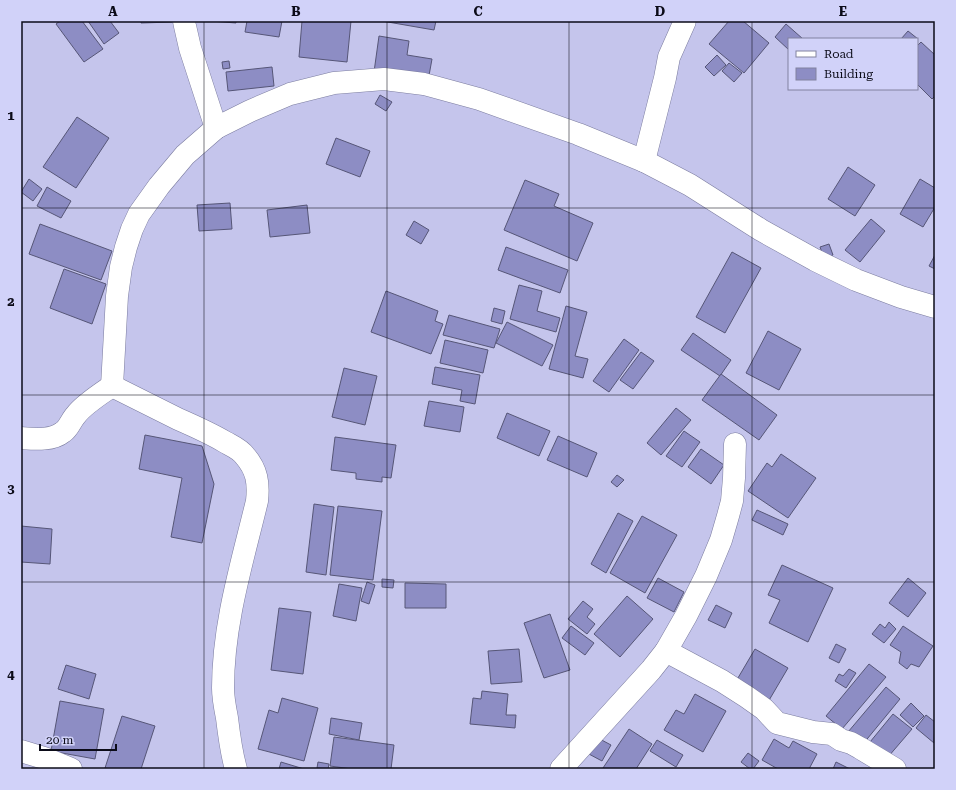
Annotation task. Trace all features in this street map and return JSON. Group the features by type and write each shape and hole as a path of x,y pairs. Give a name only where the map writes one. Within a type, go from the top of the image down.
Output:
{"street":[{"path":"184,21 190,48 216,128"},
{"path":"644,161 669,57 685,21"},
{"path":"21,438 43,439 63,432 70,426 76,414 112,386 117,296 121,267 126,247 139,214 159,186 185,155 216,128 250,111 290,94 334,83 384,79 424,84 480,99 578,134 644,161 690,186 761,230 849,277 901,297 935,307"},
{"path":"112,386 210,433 239,450 250,463 257,480 257,501 232,605 226,638 223,689 232,754 236,769"},
{"path":"561,769 651,670 666,651 686,616 706,576 721,540 728,516 732,501 735,444"},
{"path":"666,651 722,681 747,697 764,709 777,723 813,732 832,734 841,740 851,743 895,769"},
{"path":"21,751 44,758 71,769"}],"building":[{"path":"60,21 82,21 103,49 84,62 56,24"},
{"path":"88,21 110,21 119,33 104,44"},
{"path":"141,21 172,21 172,22 141,23"},
{"path":"211,21 236,21 236,23"},
{"path":"247,21 282,21 279,37 245,32"},
{"path":"302,21 351,21 347,62 299,57"},
{"path":"382,21 436,21 434,30"},
{"path":"729,21 743,21 769,43 744,73 709,44"},
{"path":"786,24 802,38 788,38 788,49 775,37"},
{"path":"908,31 917,38 902,38"},
{"path":"379,36 409,41 407,55 432,59 428,81 374,72"},
{"path":"921,42 935,55 935,96 932,99 918,85 918,45"},
{"path":"717,55 726,65 714,76 705,67"},
{"path":"229,61 230,68 223,69 222,62"},
{"path":"729,63 742,73 734,82 722,71"},
{"path":"272,67 274,86 228,91 226,72"},
{"path":"380,95 392,102 386,111 375,104"},
{"path":"77,117 109,138 76,188 43,167"},
{"path":"336,138 370,151 360,177 326,164"},
{"path":"848,167 875,185 855,216 828,199"},
{"path":"29,179 42,189 33,201 21,192"},
{"path":"920,179 935,188 935,207 923,227 900,214"},
{"path":"525,180 559,194 554,206 593,223 577,261 504,230"},
{"path":"47,187 71,201 61,218 37,206"},
{"path":"230,203 232,229 199,231 197,205"},
{"path":"307,205 310,233 270,237 267,210"},
{"path":"871,219 885,231 860,262 845,250"},
{"path":"414,221 429,230 421,244 406,235"},
{"path":"40,224 112,251 101,280 29,254"},
{"path":"829,244 833,255 824,258 820,247"},
{"path":"506,247 568,270 560,293 498,270"},
{"path":"732,252 761,268 725,333 696,317"},
{"path":"935,255 935,269 929,266"},
{"path":"64,269 106,284 92,324 50,308"},
{"path":"519,285 542,291 537,311 560,318 556,332 510,319"},
{"path":"386,291 438,311 435,321 443,324 431,354 371,332"},
{"path":"566,306 587,312 575,356 588,359 583,378 549,369"},
{"path":"494,308 505,311 502,324 491,321"},
{"path":"449,315 500,329 494,348 443,335"},
{"path":"507,322 553,345 542,366 496,343"},
{"path":"768,331 801,349 779,390 746,373"},
{"path":"693,333 731,360 720,376 681,350"},
{"path":"624,339 639,350 609,392 593,381"},
{"path":"445,340 488,350 483,373 440,363"},
{"path":"641,352 654,361 633,389 620,380"},
{"path":"435,367 480,375 475,404 460,401 462,390 432,384"},
{"path":"344,368 377,376 365,425 332,417"},
{"path":"721,374 777,415 759,440 702,400"},
{"path":"429,401 464,407 460,432 424,426"},
{"path":"676,408 691,420 661,455 647,443"},
{"path":"507,413 550,431 539,456 497,438"},
{"path":"684,431 700,442 682,467 666,456"},
{"path":"145,435 202,446 214,484 202,543 171,537 182,478 139,469"},
{"path":"558,436 597,453 587,477 547,460"},
{"path":"335,437 396,445 391,478 382,477 382,482 356,479 356,473 331,470"},
{"path":"701,449 724,465 711,484 688,467"},
{"path":"781,454 816,478 788,518 748,491 767,463 772,467"},
{"path":"617,475 624,480 617,487 611,482"},
{"path":"314,504 334,507 326,575 306,572"},
{"path":"338,506 382,511 373,580 330,575"},
{"path":"757,510 788,524 783,535 752,520"},
{"path":"618,513 633,521 606,573 591,564"},
{"path":"642,516 677,535 645,593 610,573"},
{"path":"21,526 52,529 50,564 21,562"},
{"path":"782,565 833,588 808,642 769,623 780,600 768,595"},
{"path":"658,578 684,592 674,612 647,598"},
{"path":"908,578 926,593 908,617 889,603"},
{"path":"382,579 394,580 393,588 382,587"},
{"path":"367,582 375,585 369,604 361,601"},
{"path":"405,583 446,584 446,608 405,608"},
{"path":"339,584 362,588 356,621 333,616"},
{"path":"627,596 653,619 620,657 594,634"},
{"path":"583,601 593,609 587,617 595,624 587,634 568,619"},
{"path":"716,605 732,613 725,628 708,620"},
{"path":"279,608 311,612 303,674 271,670"},
{"path":"550,614 570,670 544,678 524,623"},
{"path":"889,622 896,629 884,643 872,634 880,624 885,628"},
{"path":"571,626 594,643 585,655 562,638"},
{"path":"903,626 933,646 919,667 911,664 907,669 899,663 901,652 890,645"},
{"path":"836,644 846,649 839,663 829,658"},
{"path":"519,649 522,682 491,684 488,651"},
{"path":"755,649 788,668 768,702 735,683"},
{"path":"869,664 886,677 842,729 826,716"},
{"path":"66,665 96,674 89,699 58,689"},
{"path":"849,669 856,673 846,688 835,681 839,674 843,676"},
{"path":"886,687 900,699 863,744 848,732"},
{"path":"482,691 508,694 506,715 516,715 515,728 470,724 473,698 481,699"},
{"path":"695,694 726,711 703,752 664,730 676,710 684,714"},
{"path":"282,698 318,708 304,761 258,749 269,710 278,713"},
{"path":"60,701 104,709 95,759 51,751"},
{"path":"911,703 924,716 913,727 900,715"},
{"path":"893,714 912,729 888,757 870,742"},
{"path":"926,715 935,722 934,743 916,728"},
{"path":"122,716 155,726 141,769 105,768"},
{"path":"331,718 362,723 359,740 329,734"},
{"path":"629,729 652,744 636,769 603,768"},
{"path":"334,737 394,745 391,769 352,769 330,766"},
{"path":"596,737 611,745 602,761 587,753"},
{"path":"774,739 789,748 793,741 817,754 809,769 778,769 762,760"},
{"path":"657,740 683,755 676,767 650,751"},
{"path":"748,753 759,761 753,769 750,769 741,762"},
{"path":"281,762 304,769 279,769"},
{"path":"318,762 329,764 328,769 317,768"},
{"path":"836,762 850,769 833,769"}]}
